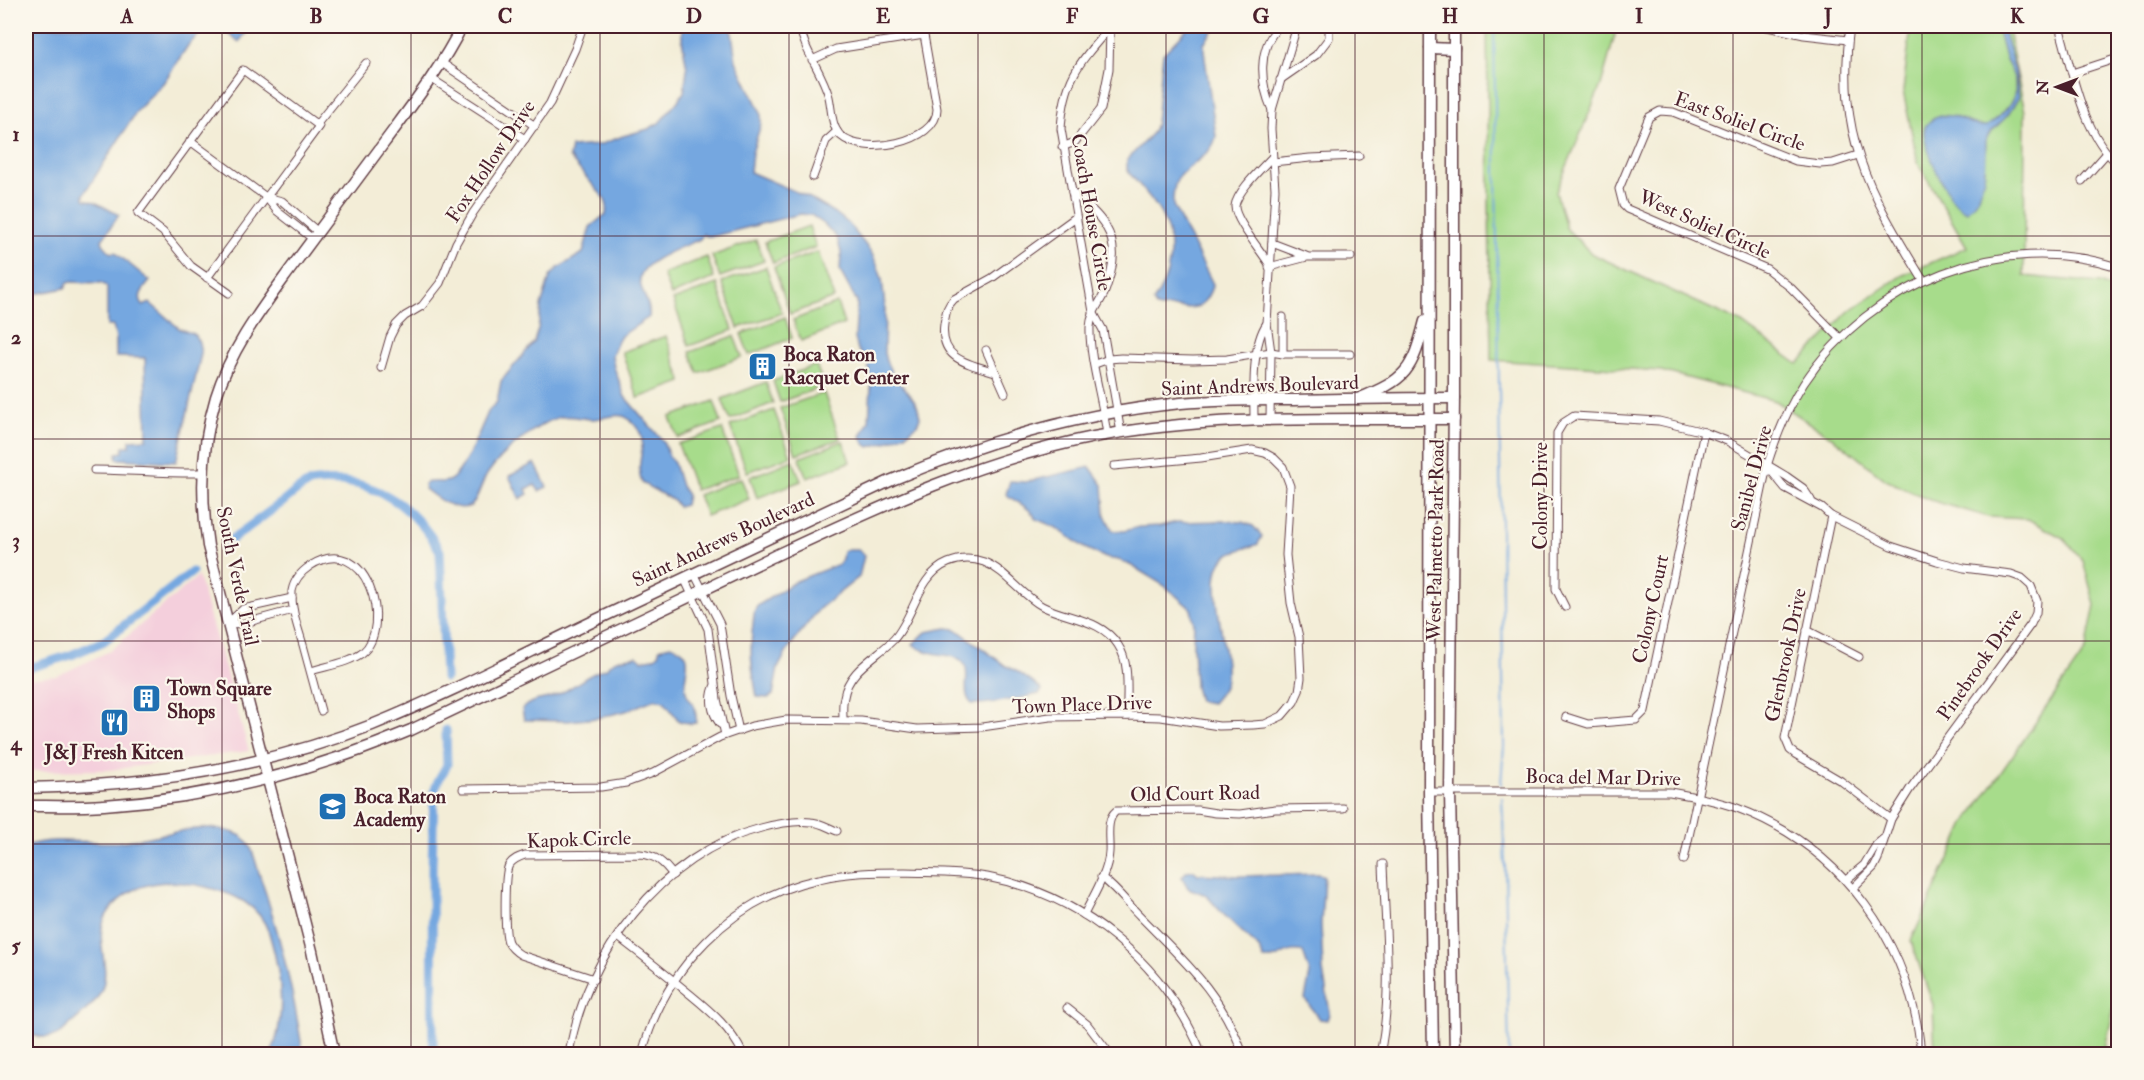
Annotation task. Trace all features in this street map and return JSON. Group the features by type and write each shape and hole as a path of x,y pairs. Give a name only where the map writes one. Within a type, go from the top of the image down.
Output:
{"street":[{"name":"South Verde Trail","path":"334,1054 316,969 208,546 204,521 205,446 222,381 232,358 254,320 432,79 462,26"},
{"name":"Fox Hollow Drive","path":"381,368 396,325 410,312 422,306 440,283 462,230 550,103 584,26"},
{"path":"800,26 802,37 812,60 828,93 837,131 851,142 881,145 908,140 931,127 937,116 924,35 836,49 812,60"},
{"path":"1062,147 1075,142 1101,109 1109,69 1111,26"},
{"name":"Coach House Circle","path":"1107,435 1090,340 1093,312 1062,147 1061,129 1062,110 1073,74 1111,26"},
{"path":"1272,111 1264,90 1263,61 1268,39 1279,26"},
{"path":"1270,419 1271,352 1267,323 1269,265 1275,211 1272,111 1297,26"},
{"path":"1280,80 1316,55 1329,38 1329,26"},
{"name":"West Palmetto Park Road","path":"1430,26 1429,792 1433,1054"},
{"name":"West Palmetto Park Road","path":"1454,26 1454,419 1450,792 1455,1054"},
{"path":"1763,26 1804,35 1848,40"},
{"path":"1850,26 1846,92 1852,135 1866,179 1887,221 1923,280"},
{"path":"2058,26 2094,134 2106,154 2118,164"},
{"path":"1430,48 1454,49"},
{"path":"2072,73 2118,58"},
{"path":"207,278 319,126 317,124 366,63"},
{"path":"442,63 535,126"},
{"path":"229,293 207,278 183,256 163,232 138,213 243,70 317,124"},
{"path":"432,79 525,139"},
{"name":"East Soliel Circle","path":"1634,152 1649,117 1665,110 1805,163 1833,163 1858,155"},
{"path":"813,177 826,141 837,131"},
{"path":"190,141 266,197 277,211 315,236"},
{"name":"West Soliel Circle","path":"1634,152 1619,189 1623,205 1627,209 1767,269 1791,288 1840,338"},
{"path":"2082,181 2106,154"},
{"path":"1269,265 1238,218 1235,206 1242,191 1273,159 1359,156"},
{"path":"1072,192 1103,222 1111,234 1114,250 1113,266 1105,293 1093,312"},
{"path":"996,372 959,360 946,347 943,329 946,306 1009,266 1076,217"},
{"path":"1272,243 1307,257"},
{"name":"Sanibel Drive","path":"1684,860 1767,466 1790,407 1816,365 1840,338 1881,304 1923,280 1972,263 2023,255 2070,257 2118,267"},
{"path":"1269,265 1307,257 1351,257"},
{"path":"1358,399 1390,384 1407,370 1416,355 1429,303"},
{"name":"Coach House Circle","path":"1093,312 1103,330 1122,433"},
{"path":"1283,317 1283,354"},
{"path":"1254,420 1257,354 1260,333 1267,323"},
{"path":"986,350 1005,393"},
{"path":"1095,364 1109,359 1227,359 1271,352 1350,354"},
{"name":"Saint Andrews Boulevard","path":"26,788 74,787 155,780 264,760 321,743 410,708 689,575 931,464 1012,436 1104,414 1181,403 1454,398"},
{"name":"Colony Drive","path":"1565,607 1557,589 1557,433 1563,423 1574,416 1581,415 1659,421 1704,432 1727,441 1767,466"},
{"name":"Saint Andrews Boulevard","path":"26,806 103,805 180,796 268,778 371,746 411,730 692,594 932,485 1013,457 1107,435 1181,424 1270,419 1454,419"},
{"name":"Colony Court","path":"1566,717 1588,724 1636,720 1645,711 1704,432"},
{"name":"Town Place Drive","path":"463,789 601,787 627,783 653,773 724,731 739,731 767,722 843,719 917,729 982,727 1050,717 1127,716 1161,717 1220,726 1265,724 1282,716 1294,702 1301,684 1301,656 1287,571 1290,486 1279,462 1265,453 1252,450 1201,458 1114,466"},
{"name":"Pinebrook Drive","path":"1767,466 1803,488 1812,503 1831,516 1883,542 1917,555 1964,568 2016,576 2031,586 2037,602 2037,613 2031,624 1910,789 1891,819 1874,867 1853,888"},
{"path":"94,470 124,470 155,474 203,473"},
{"name":"Glenbrook Drive","path":"1831,516 1786,731 1787,744 1795,754 1841,781 1891,819"},
{"path":"311,671 355,658 365,651 375,632 374,600 356,565 338,557 319,561 302,573 295,583 292,598 293,610 321,711"},
{"path":"843,719 844,696 852,678 898,634 907,622 925,583 933,573 948,563 964,559 991,565 1041,606 1109,633 1117,642 1125,659 1127,716"},
{"path":"689,575 703,589 720,624 739,731"},
{"path":"689,575 692,594 708,629 724,731"},
{"path":"228,623 243,609 292,598"},
{"path":"228,623 241,624 293,610"},
{"path":"1807,630 1859,657"},
{"path":"74,787 75,806"},
{"name":"Boca del Mar Drive","path":"1429,792 1645,791 1698,797 1736,808 1779,828 1819,854 1846,880 1876,918 1901,966 1915,1011 1921,1054"},
{"name":"Old Court Road","path":"1084,915 1109,854 1110,821 1111,815 1116,811 1197,810 1240,813 1275,809 1343,808"},
{"path":"570,1054 576,1026 594,979 618,936 651,896 674,875 710,849 753,830 776,824 812,822 837,831"},
{"name":"Pinebrook Drive","path":"1846,880 1864,865 1876,845 1885,838"},
{"name":"Kapok Circle","path":"594,979 521,955 512,948 507,936 506,877 509,865 525,855 640,854 653,856 674,875"},
{"path":"1380,1054 1384,1035 1386,993 1383,864"},
{"path":"642,1054 656,1013 674,979 692,956 727,922 747,908 782,891 813,880 844,874 919,872 964,874 1011,883 1056,900 1084,915 1110,933 1150,970 1179,1009 1202,1054"},
{"path":"1101,877 1111,884 1127,904 1202,980 1229,1021 1243,1054"},
{"path":"618,936 717,1016 729,1030 743,1054"},
{"path":"1067,1008 1087,1024 1110,1054"},
{"path":"1272,1054 1301,1054"}],"shaded area":[{"path":"198,576 249,751 109,770 26,771 26,679 57,676 110,651"}],"green space":[{"path":"1487,26 1614,26 1615,35 1601,85 1556,192 1566,228 1592,254 1742,323 1798,364 1848,312 1901,276 1967,247 1918,163 1903,91 1911,26 2007,26 2025,112 2024,276 2100,283 2118,291 2118,988 2104,1054 1935,1054 1933,1005 1911,941 1965,824 2086,650 2095,605 2083,561 2065,539 2028,519 1988,517 1930,500 1886,480 1836,440 1776,401 1661,371 1491,360"},
{"path":"809,226 816,247 773,263 765,242"},
{"path":"756,240 764,261 720,277 712,256"},
{"path":"818,252 834,298 790,314 774,267"},
{"path":"707,257 714,278 671,295 663,274"},
{"path":"766,267 782,313 738,328 722,282"},
{"path":"717,284 733,330 689,346 673,300"},
{"path":"837,303 844,324 801,341 793,320"},
{"path":"785,317 792,338 749,355 741,334"},
{"path":"666,336 682,382 638,398 622,352"},
{"path":"734,336 742,357 698,373 690,352"},
{"path":"816,365 824,386 780,402 773,381"},
{"path":"766,382 773,403 730,420 722,399"},
{"path":"824,393 840,439 796,454 780,408"},
{"path":"714,401 721,422 678,438 670,417"},
{"path":"774,410 791,456 747,472 730,426"},
{"path":"722,429 739,475 695,490 678,444"},
{"path":"843,441 850,462 807,478 799,458"},
{"path":"793,460 801,481 757,498 750,477"},
{"path":"741,478 749,499 706,516 698,495"}],"water":[{"path":"26,26 251,26 239,42 228,33 205,29 189,44 164,82 137,111 84,194 84,199 95,202 119,215 102,240 103,244 111,253 115,252 150,281 141,295 143,306 150,303 180,329 194,334 199,342 201,354 176,462 117,459 117,453 123,452 123,446 130,446 130,440 147,439 145,358 116,357 116,338 113,326 107,326 107,287 102,283 68,282 65,288 26,293"},
{"path":"682,26 731,26 736,61 761,113 761,124 752,153 750,172 808,197 838,215 848,223 871,252 882,279 886,361 896,381 905,388 917,405 920,417 917,425 906,434 884,443 869,447 864,443 861,436 869,421 871,386 868,362 858,350 855,338 857,302 840,271 841,252 837,238 824,224 811,215 800,214 714,236 703,234 700,239 654,261 641,274 640,281 649,307 649,317 621,336 612,355 614,367 625,397 663,441 674,463 681,486 687,495 685,505 678,507 674,501 642,483 640,476 641,435 632,422 618,415 593,419 561,417 542,425 511,448 494,465 471,506 459,508 446,503 425,489 424,484 448,481 460,470 489,410 497,402 501,381 534,342 541,306 550,277 558,268 583,253 590,227 606,214 605,199 569,157 571,147 599,145 648,129 659,123 684,92 687,69"},
{"path":"1190,26 1216,26 1204,43 1204,51 1216,136 1210,149 1177,180 1173,205 1213,284 1204,302 1198,306 1161,308 1156,307 1153,302 1164,282 1170,260 1169,237 1159,210 1127,169 1127,160 1153,132 1156,123 1163,54"},
{"path":"1997,26 2002,26 2015,70 2019,97 2008,115 1986,140 1982,187 1974,204 1967,211 1953,200 1939,177 1925,140 1924,130 1931,121 1942,116 1955,117 1980,126 1987,126 2010,104 2015,91 2015,83 2005,58"},
{"path":"535,463 547,487 539,491 535,485 526,489 528,494 520,499 509,476"},
{"path":"1090,467 1103,485 1105,515 1113,531 1177,522 1224,521 1242,522 1253,526 1262,536 1258,544 1231,553 1220,564 1216,578 1216,595 1226,670 1224,687 1212,703 1199,701 1195,687 1194,624 1191,609 1165,586 1132,566 1119,560 1106,558 1085,548 1055,527 1036,519 1027,508 1006,494 1010,481 1025,482"},
{"path":"859,550 864,556 859,577 819,609 790,646 778,668 773,695 768,698 757,697 751,652 754,615 757,606 796,581 839,564 843,551"},
{"path":"947,628 956,629 1042,690 1039,694 1014,699 972,704 967,694 967,672 963,662 954,657 926,651 913,644 926,632"},
{"path":"670,645 679,648 687,658 685,684 687,696 695,708 696,722 692,724 679,721 664,701 655,699 626,711 597,718 568,721 524,720 522,709 529,703 560,694 599,670 607,668 616,660 637,656 642,660 653,658 659,654 659,649"},
{"path":"209,828 227,831 244,838 252,851 286,964 303,1054 271,1054 281,1009 279,978 269,933 259,915 244,902 226,893 193,884 167,882 142,887 131,892 120,899 110,910 102,929 105,969 102,989 84,1012 58,1035 44,1037 26,1033 26,846 48,841 118,842"},
{"path":"1193,870 1198,874 1240,876 1319,874 1324,876 1321,924 1323,970 1330,1014 1328,1020 1319,1019 1305,999 1310,973 1303,952 1292,951 1275,958 1264,959 1259,948 1206,895 1188,888 1182,877 1187,871"}],"waterway":[{"path":"1494,26 1504,745 1501,784"},
{"path":"228,542 310,483 326,481 359,485 373,489 400,504 422,525 440,551 445,678"},
{"path":"26,669 71,655 104,641 192,572"},
{"path":"433,1054 434,792 447,765 446,730"},
{"path":"1502,798 1509,1054"}],"place":[{"name":"Boca Raton Racquet Center","path":"762,366"},
{"name":"Town Square Shops","path":"146,699"},
{"name":"J&J Fresh Kitcen","path":"114,722"},
{"name":"Boca Raton Academy","path":"333,807"}]}
